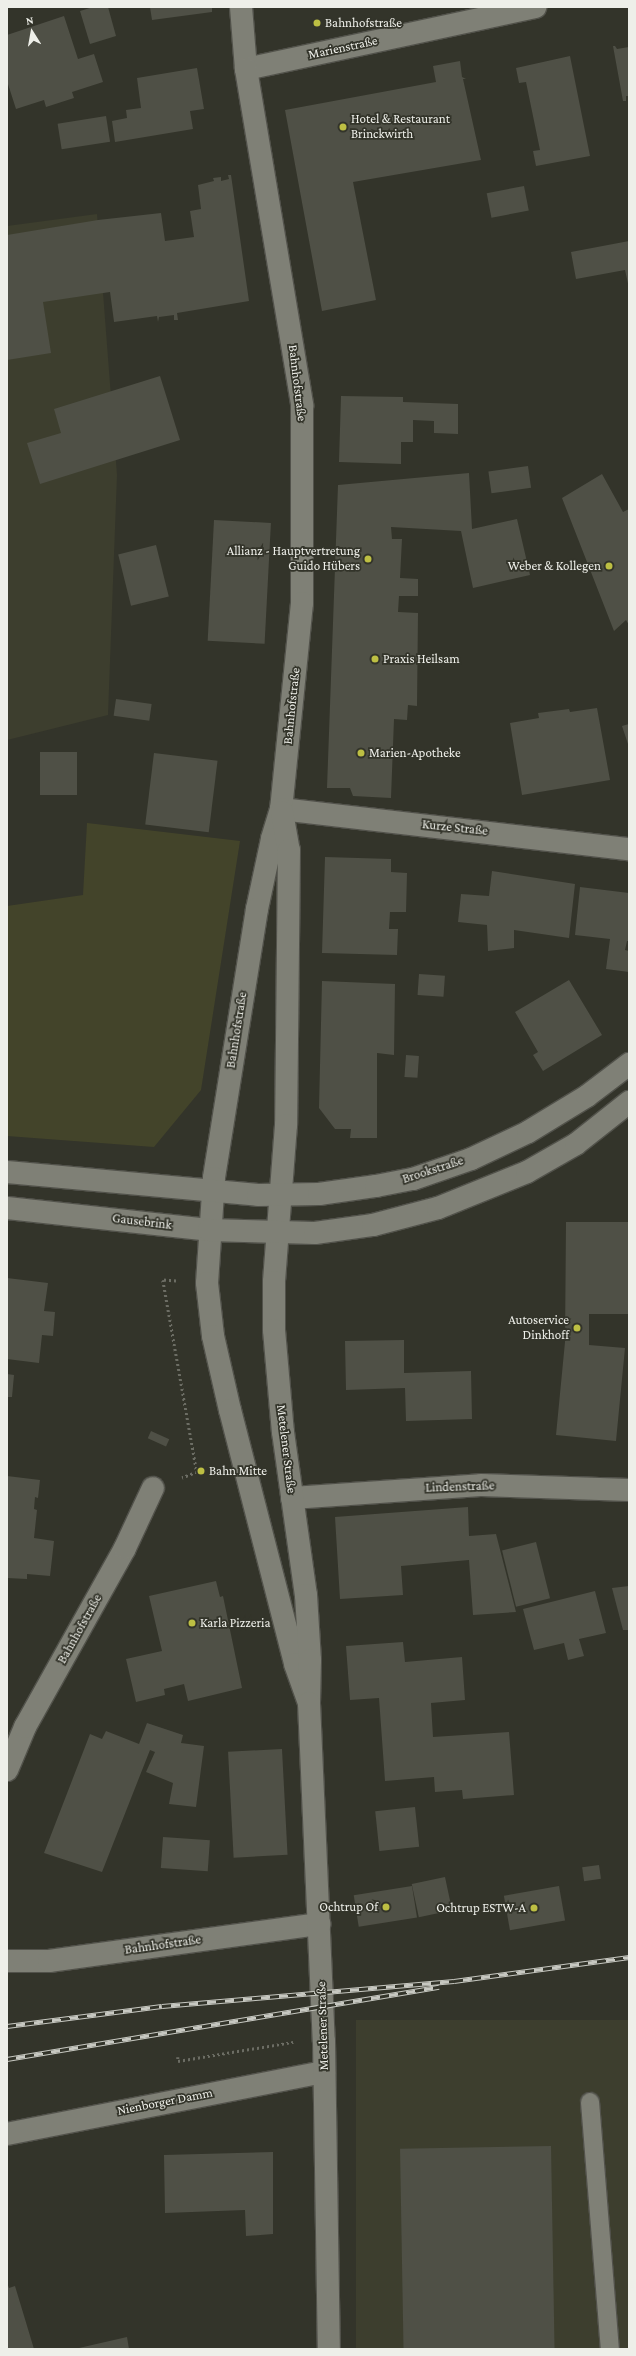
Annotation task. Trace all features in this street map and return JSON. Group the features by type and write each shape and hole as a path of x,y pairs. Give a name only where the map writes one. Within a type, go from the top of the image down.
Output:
{"street":[{"name":"Bahnhofstraße","path":"210,1230 212,1192 257,909 272,839 281,810 302,603 302,405 246,69 242,7"},
{"name":"Marienstraße","path":"246,69 535,7"},
{"name":"Bahnhofstraße","path":"281,810 289,850 286,1125 281,1194"},
{"name":"Kurze Straße","path":"281,810 629,849"},
{"name":"Brookstraße","path":"212,1192 319,1194 413,1179 470,1158 528,1132 587,1096 629,1064"},
{"path":"278,1233 315,1233 373,1225 438,1208 484,1192 527,1172 576,1144 629,1102"},
{"path":"7,1172 212,1192"},
{"name":"Metelener Straße","path":"281,1194 274,1330 292,1498 306,1594 310,1660 309,1703 324,2041 329,2349"},
{"name":"Gausebrink","path":"7,1208 210,1230 278,1233"},
{"name":"Metelener Straße","path":"210,1230 207,1283 213,1336 230,1410 295,1664 309,1703"},
{"name":"Lindenstraße","path":"292,1498 481,1485 629,1490"},
{"name":"Bahnhofstraße","path":"7,1770 25,1726 125,1548 153,1488"},
{"name":"Bahnhofstraße","path":"7,1961 49,1961 319,1924"},
{"name":"Nienborger Damm","path":"7,2134 324,2072"}],"lane":[{"path":"590,2102 610,2349"}],"path":[{"path":"153,1488 197,1472 163,1280 207,1283"},
{"path":"178,2057 178,2061 295,2042 324,2041"}],"shaded area":[{"path":"97,214 117,475 108,715 7,740 7,226"},
{"path":"87,823 240,841 201,1090 154,1147 7,1136 7,906 83,895"},
{"path":"356,2020 629,2020 629,2349 356,2349"}],"building":[{"path":"93,7 108,7 116,36 90,44 80,11"},
{"path":"150,7 212,7 212,12 152,20"},
{"path":"64,16 78,59 94,54 103,82 72,92 74,98 46,107 44,100 16,109 7,81 7,35"},
{"path":"613,46 617,49 629,47 629,96 626,96 626,101 623,101"},
{"path":"570,56 590,156 536,166 533,151 540,150 526,82 519,83 516,68"},
{"path":"460,61 462,77 466,79 463,79 481,160 353,182 376,300 322,311 285,110 436,82 433,66"},
{"path":"197,68 204,109 190,111 193,129 115,142 112,121 127,118 126,110 141,108 137,78"},
{"path":"106,116 110,142 62,149 58,124"},
{"path":"228,175 231,175 249,301 177,313 178,320 174,320 174,315 159,317 158,322 157,316 114,322 110,292 43,302 51,353 7,360 7,235 98,220 161,213 165,241 194,237 190,211 201,209 198,185 214,181 213,178 221,177 221,181 229,179"},
{"path":"524,186 529,211 491,218 487,193"},
{"path":"629,241 629,288 625,270 576,279 571,252"},
{"path":"160,376 180,440 40,484 27,443 61,433 54,409"},
{"path":"341,396 403,397 403,402 458,404 458,434 434,433 434,421 413,420 413,442 401,442 401,464 339,462"},
{"path":"528,466 531,488 491,493 488,472"},
{"path":"469,473 472,529 517,519 530,575 473,588 461,531 391,527 392,539 402,539 400,578 418,579 418,596 399,596 398,612 418,613 417,706 408,705 407,720 394,719 391,798 353,796 350,788 327,788 338,485"},
{"name":"Weber & Kollegen","path":"602,474 623,512 629,509 629,625 626,620 614,631 562,498"},
{"path":"214,520 271,523 265,644 208,641"},
{"path":"156,545 169,596 131,606 118,554"},
{"path":"116,699 152,704 149,721 114,716"},
{"path":"597,708 610,780 522,795 510,723 539,718 538,713 569,709 570,712"},
{"path":"629,724 629,747 622,726"},
{"path":"40,752 77,752 77,795 40,795"},
{"path":"154,753 218,761 209,832 145,824"},
{"path":"325,857 391,859 391,872 407,873 406,912 390,912 389,929 398,929 397,955 322,953"},
{"path":"492,871 575,884 569,938 514,930 514,948 488,951 487,925 458,922 461,894 489,896"},
{"path":"580,887 629,893 629,941 627,941 625,950 629,951 629,972 606,969 610,939 575,935"},
{"path":"419,974 445,976 443,997 418,995"},
{"path":"569,980 602,1035 543,1071 533,1055 538,1052 515,1012"},
{"path":"322,981 395,984 394,1055 377,1053 377,1138 350,1138 351,1129 335,1129 319,1108"},
{"path":"406,1055 419,1056 417,1078 404,1077"},
{"name":"Autoservice Dinkhoff","path":"566,1222 629,1222 629,1314 589,1314 589,1345 625,1348 616,1441 556,1435 565,1342"},
{"path":"7,1278 48,1283 44,1311 55,1312 53,1336 42,1335 39,1363 7,1359"},
{"path":"404,1340 404,1373 471,1371 472,1419 406,1421 405,1388 346,1390 345,1341"},
{"path":"7,1374 14,1375 12,1397 7,1397"},
{"path":"151,1431 169,1439 166,1446 148,1438"},
{"path":"7,1476 40,1480 38,1498 35,1497 34,1509 37,1510 34,1538 54,1541 50,1576 27,1574 27,1579 7,1578"},
{"path":"468,1507 469,1536 496,1534 516,1612 473,1615 469,1560 401,1566 403,1595 340,1599 335,1517"},
{"path":"536,1542 550,1598 516,1607 502,1550"},
{"path":"216,1581 220,1597 223,1596 242,1688 188,1701 184,1684 164,1689 165,1695 136,1702 126,1659 162,1651 149,1596"},
{"path":"629,1586 629,1630 623,1630 612,1588"},
{"path":"595,1591 606,1633 579,1639 584,1656 568,1660 564,1643 534,1650 523,1609"},
{"path":"403,1642 405,1662 462,1657 465,1700 431,1703 433,1737 509,1732 514,1795 463,1799 462,1790 435,1792 434,1777 385,1781 379,1698 350,1700 346,1646"},
{"path":"147,1723 183,1735 181,1743 204,1746 196,1807 169,1804 173,1783 146,1772 155,1752 150,1750 102,1872 44,1853 90,1734 102,1739 106,1731 139,1744"},
{"path":"282,1749 288,1855 234,1858 228,1752"},
{"path":"415,1807 419,1847 379,1851 375,1811"},
{"path":"163,1837 210,1840 208,1871 161,1868"},
{"path":"599,1865 601,1879 584,1881 582,1867"},
{"path":"445,1877 452,1910 419,1917 412,1884"},
{"name":"Ochtrup Of","path":"412,1886 417,1918 359,1927 354,1895"},
{"name":"Ochtrup ESTW-A","path":"559,1886 565,1920 510,1930 504,1896"},
{"path":"551,2146 555,2349 404,2349 400,2149"},
{"path":"273,2152 273,2234 246,2236 245,2210 165,2213 164,2155"},
{"path":"7,2283 9,2288 15,2286 34,2349 7,2349"},
{"path":"127,2337 129,2349 79,2349 79,2348"}],"railway":[{"path":"7,2026 162,2006 454,1981 629,1957"},
{"path":"7,2059 439,1987"}],"place":[{"name":"Bahnhofstraße","path":"317,23"},
{"name":"Hotel & Restaurant Brinckwirth","path":"343,127"},
{"name":"Allianz - Hauptvertretung Guido Hübers","path":"368,559"},
{"name":"Weber & Kollegen","path":"609,566"},
{"name":"Praxis Heilsam","path":"375,659"},
{"name":"Marien-Apotheke","path":"361,753"},
{"name":"Autoservice Dinkhoff","path":"577,1328"},
{"name":"Bahn Mitte","path":"201,1471"},
{"name":"Karla Pizzeria","path":"192,1623"},
{"name":"Ochtrup Of","path":"386,1907"},
{"name":"Ochtrup ESTW-A","path":"534,1908"}]}
